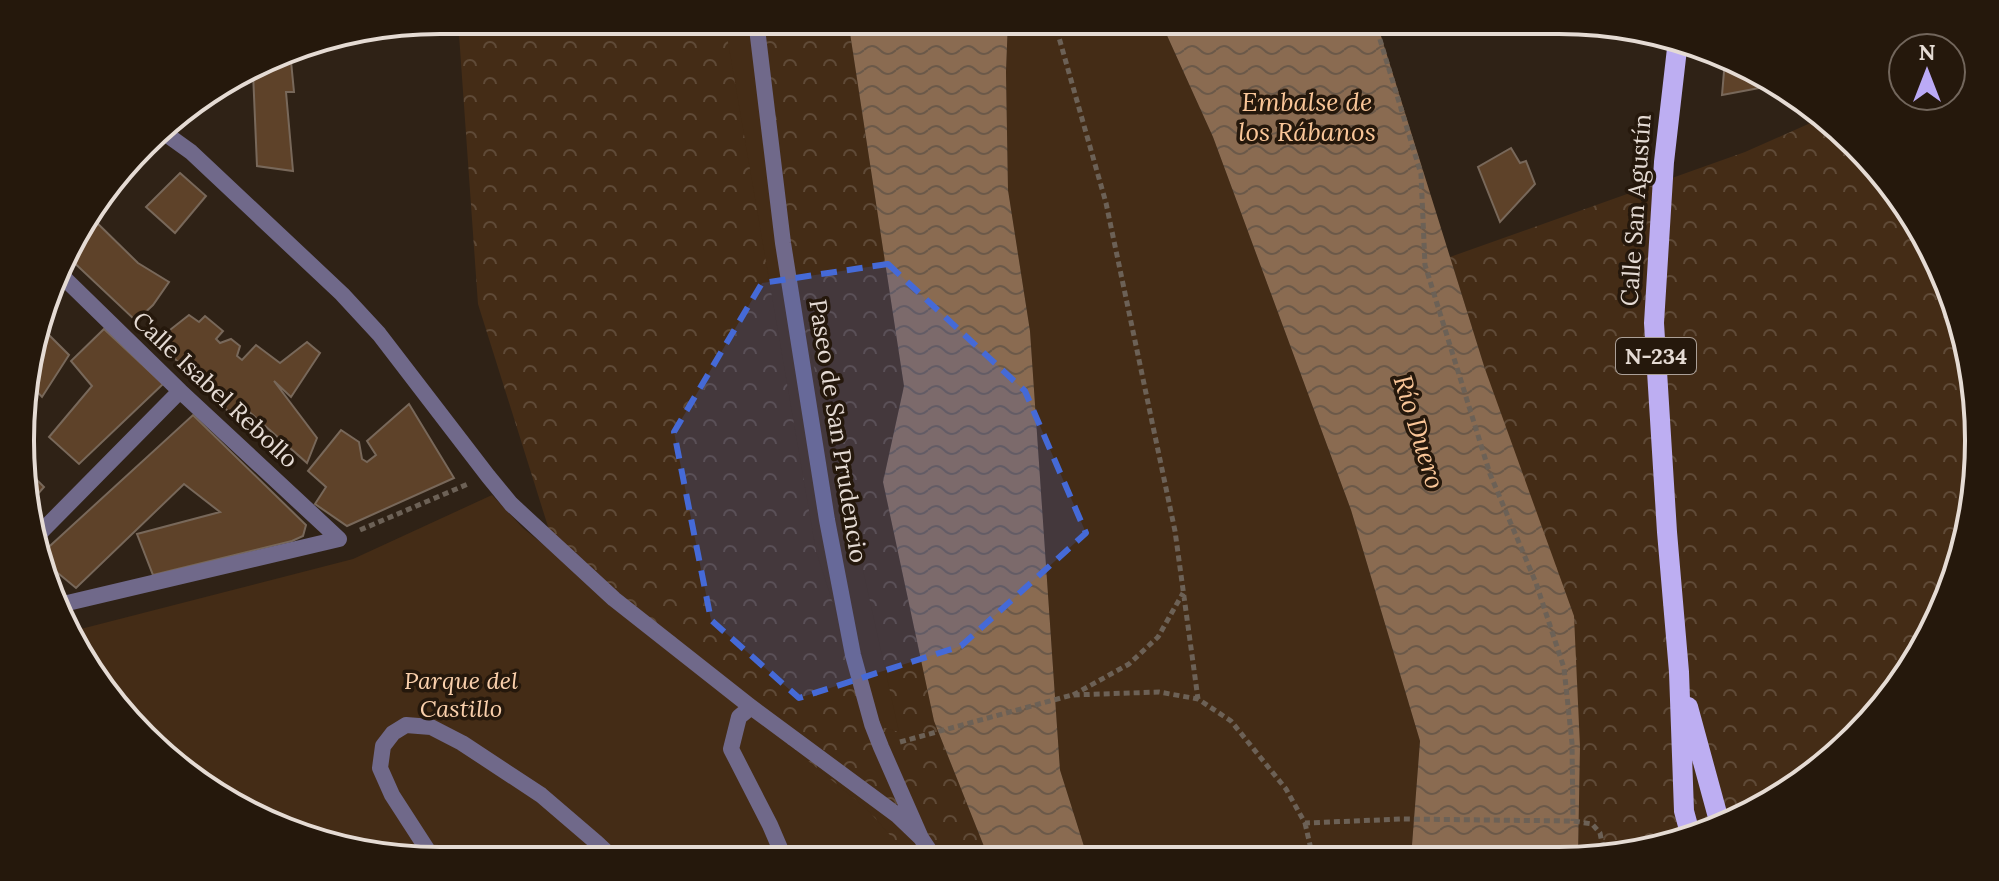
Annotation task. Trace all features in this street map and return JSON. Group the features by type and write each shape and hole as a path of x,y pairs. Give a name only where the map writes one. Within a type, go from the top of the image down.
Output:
{"main road":[{"name":"Calle San Agustín","path":"1677,52 1664,162 1654,323 1679,672"},
{"name":"N-234","path":"1679,672 1717,814"},
{"name":"N-234","path":"1679,672 1684,811 1688,825"}],"street":[{"name":"Paseo de San Prudencio","path":"758,34 783,243 847,626 872,724 927,847"},
{"name":"Paseo de San Prudencio","path":"170,137 203,162 342,294 379,334 511,504 614,599 751,707 897,815 921,838"},
{"name":"Calle Isabel Rebollo","path":"67,281 339,539"},
{"path":"44,529 180,391"},
{"path":"68,603 339,539"},
{"path":"751,707 739,717 731,749 779,847"},
{"path":"425,846 392,795 380,768 383,746 393,733 406,725 431,727 462,743 541,795 601,847"}],"path":[{"path":"1058,34 1106,203 1175,531 1198,699"},
{"path":"1378,34 1421,174 1425,265 1490,474 1536,583 1564,668 1572,743 1573,821"},
{"path":"339,539 488,476"},
{"path":"1072,695 1129,664 1158,637 1183,592"},
{"path":"912,738 1072,695 1159,692 1198,699 1231,721 1286,789 1305,823 1310,847"},
{"path":"1305,823 1402,819 1573,821 1592,824 1600,833 1602,845"}],"highlighted area":[{"path":"888,264 1025,391 1086,533 961,646 799,698 711,620 674,432 762,283"}],"green space":[{"path":"459,34 850,34 904,386 883,482 934,721 984,847 689,847 601,695 478,304"},
{"path":"727,34 760,34 783,243 849,507 899,732 872,724 816,551"},
{"path":"1007,34 1166,34 1213,137 1351,510 1420,741 1412,847 1084,847 1060,770 1030,331 1008,190"},
{"path":"1812,123 1864,172 1911,237 1943,310 1962,387 1964,467 1962,494 1951,546 1934,596 1911,644 1864,709 1806,763 1762,793 1714,816 1638,839 1578,846 1580,747 1485,369 1450,257 1745,152"},
{"name":"Parque del Castillo","path":"492,495 523,528 867,809 901,847 440,847 387,844 335,833 261,805 237,793 193,763 135,709 81,629 353,559"}],"water":[{"path":"850,34 1007,34 1008,190 1030,331 1060,770 1084,847 984,847 934,721 883,482 904,386"},
{"name":"Embalse de los Rábanos","path":"1166,34 1380,34 1485,369 1574,616 1580,747 1578,846 1412,847 1420,741 1351,510 1213,137"}],"building":[{"path":"291,63 294,92 286,92 293,171 257,166 253,80"},
{"path":"1724,70 1761,88 1722,95"},
{"path":"1511,148 1520,163 1526,161 1535,184 1500,222 1478,167"},
{"path":"180,173 206,196 175,233 146,207"},
{"path":"97,223 138,263 169,282 153,305 136,321 75,263"},
{"path":"189,315 199,322 205,316 223,331 216,339 220,343 231,339 240,346 237,356 242,360 256,345 280,363 307,342 320,353 291,397 274,381 317,438 307,463 247,410 234,417 173,357 174,350 161,337"},
{"path":"104,329 163,384 79,464 49,437 92,386 71,361"},
{"path":"48,334 69,355 42,397 37,387"},
{"path":"409,404 454,478 347,526 315,504 326,487 308,471 341,430 359,442 362,459 367,462 376,455 367,441"},
{"path":"193,415 306,525 303,536 292,541 153,575 137,534 220,512 184,484 76,588 56,572 48,547"},
{"path":"36,479 44,487 37,495"}],"water label":[{"name":"Río Duero","path":"1419,432"}]}
